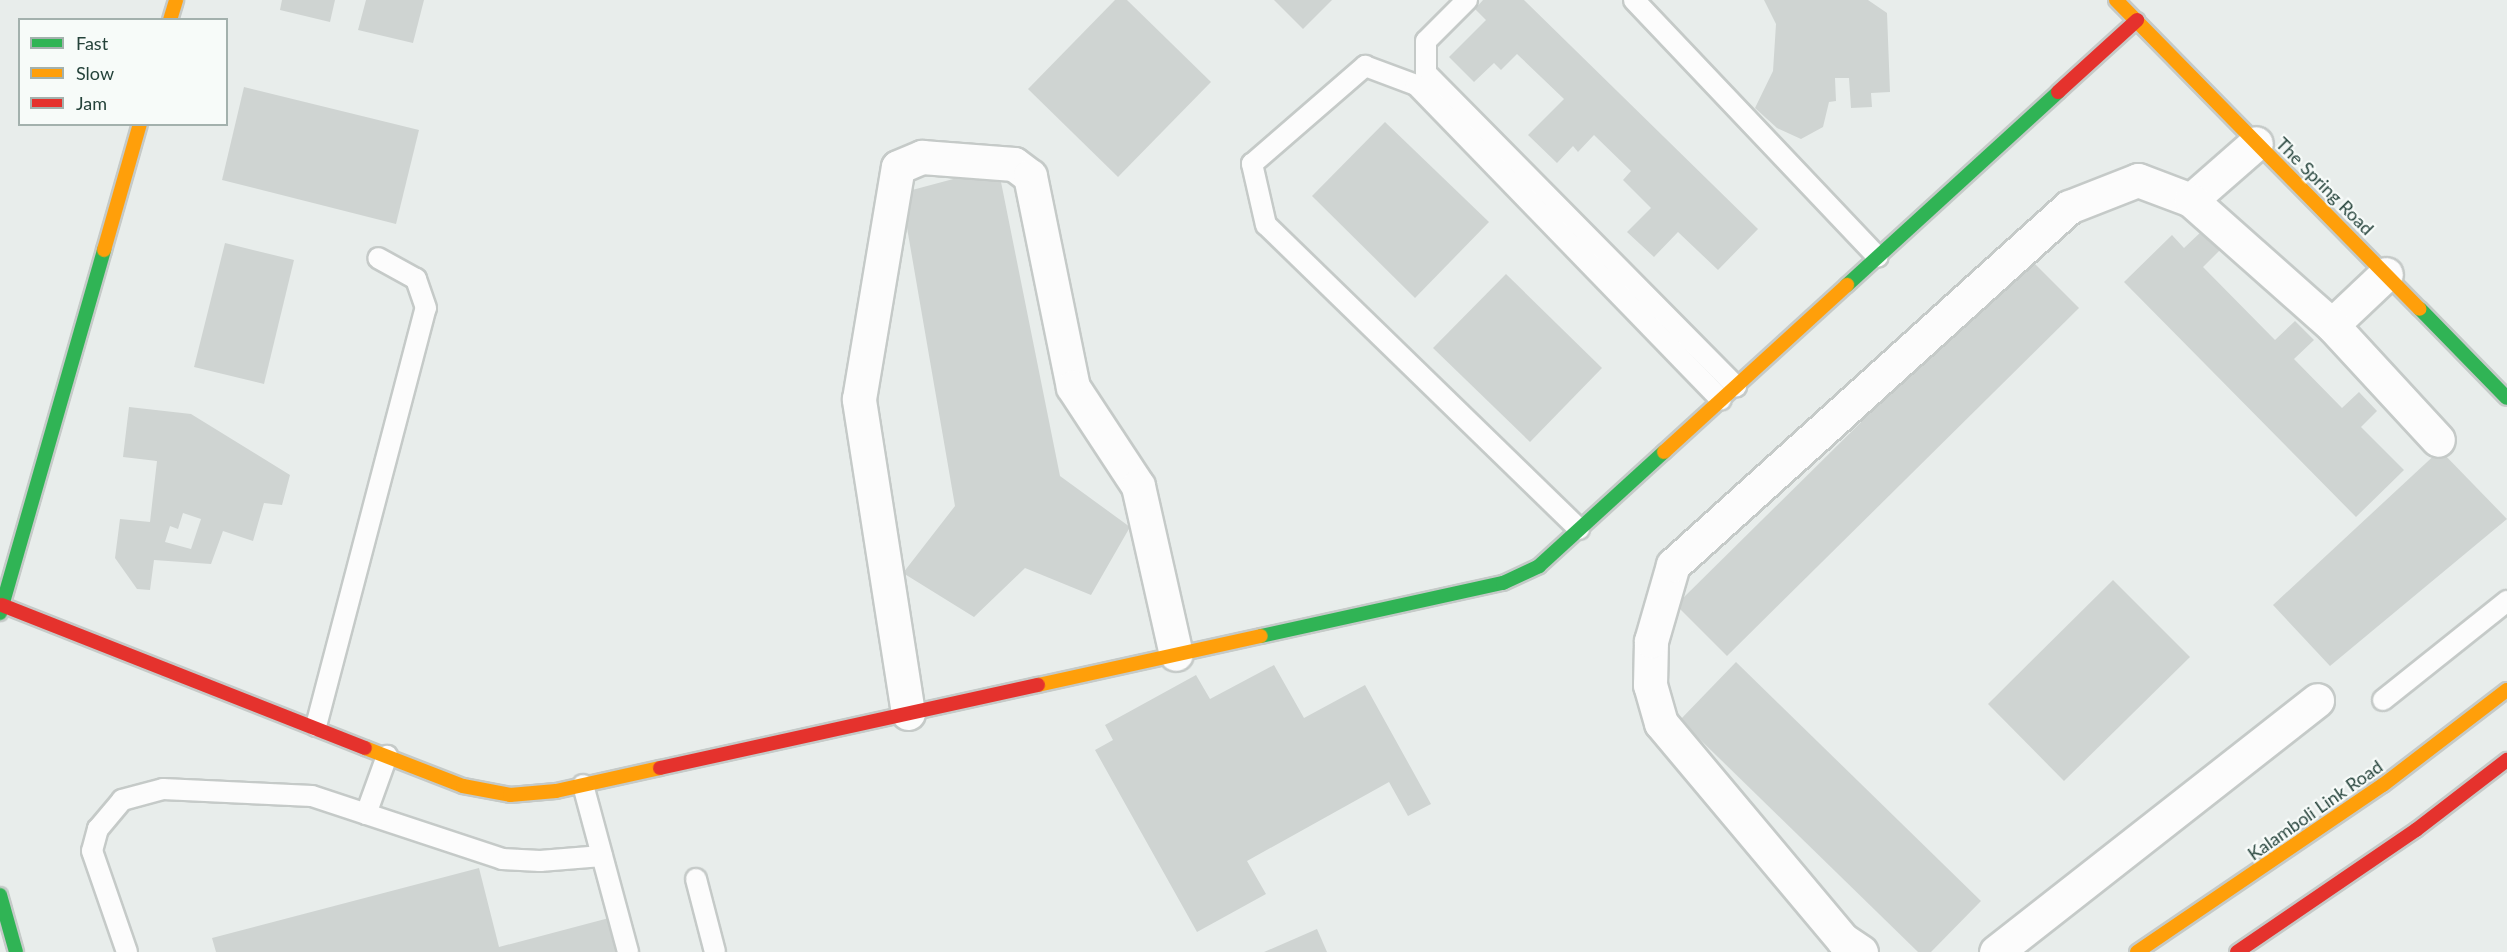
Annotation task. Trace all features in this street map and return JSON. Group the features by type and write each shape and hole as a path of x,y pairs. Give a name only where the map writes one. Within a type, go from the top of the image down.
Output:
{"street":[{"path":"171,18 176,0"},
{"name":"The Spring Road","path":"2116,0 2507,398"},
{"path":"139,126 16,533 1,609 316,726 463,786 510,795 583,785 1503,583 1539,566 2137,20"},
{"path":"2191,200 2256,143"},
{"path":"908,713 859,399 898,167 922,158 1014,164 1030,176 1073,387 1137,486 1176,654"},
{"path":"1861,952 1843,940 1661,723 1650,685 1651,641 1673,565 2069,207 2138,180 2191,200 2332,326 2438,440"},
{"path":"2332,326 2386,274"},
{"name":"Kalamboli Link Road","path":"2137,952 2383,785 2507,690"},
{"path":"1996,952 2317,700"},
{"path":"2237,952 2416,830 2507,760"},
{"path":"0,895 16,952"}],"lane":[{"path":"1467,0 1426,41 1426,74 1736,386"},
{"path":"1634,0 1878,256"},
{"path":"1579,529 1266,225 1252,164 1365,66 1416,85 1721,400"},
{"path":"316,726 426,308 416,279 378,258"},
{"path":"2383,700 2507,601"},
{"path":"366,814 387,756"},
{"path":"583,785 628,952"},
{"path":"127,952 92,851 98,829 122,800 164,789 232,790 312,796 502,859 540,861 602,856"},
{"path":"696,879 714,952"}],"building":[{"path":"282,0 335,0 330,22 280,10"},
{"path":"366,0 424,0 413,43 358,30"},
{"path":"1115,0 1127,0 1211,82 1118,177 1028,89"},
{"path":"1274,0 1332,0 1303,29"},
{"path":"1483,0 1524,0 1758,229 1718,270 1678,232 1654,257 1627,232 1651,208 1623,180 1631,171 1594,135 1578,152 1573,146 1557,163 1528,135 1564,99 1517,54 1501,70 1494,63 1474,82 1449,57 1486,20 1475,9"},
{"path":"1764,0 1868,0 1887,13 1890,92 1871,93 1872,107 1851,108 1849,78 1835,78 1836,101 1829,102 1823,127 1801,139 1777,128 1755,108 1773,71 1776,24"},
{"path":"244,87 419,130 396,224 222,180"},
{"path":"1385,122 1489,222 1415,298 1312,196"},
{"path":"998,167 1060,476 1130,527 1091,595 1025,568 974,617 903,573 955,506 901,193"},
{"path":"2203,230 2221,249 2203,267 2275,340 2295,321 2314,340 2294,359 2342,408 2359,392 2377,411 2361,427 2404,470 2356,517 2124,282 2172,235 2184,248"},
{"path":"225,243 294,260 264,384 194,367"},
{"path":"2028,257 2079,308 1727,656 1676,605"},
{"path":"1506,274 1602,368 1530,442 1433,348"},
{"path":"129,407 191,414 290,475 282,505 264,503 253,541 223,531 211,564 154,560 150,590 137,589 115,558 120,519 150,522 157,461 123,457","holes":["183,513 201,519 191,549 165,542 170,526 178,529"]},
{"path":"2440,450 2507,519 2330,666 2273,605"},
{"path":"2113,580 2190,657 2064,781 1988,704"},
{"path":"1736,662 1981,901 1931,952 1918,952 1680,720"},
{"path":"1274,665 1304,718 1365,685 1431,804 1408,816 1389,782 1247,861 1266,894 1197,932 1095,750 1113,740 1105,725 1196,675 1210,699"},
{"path":"479,868 499,947 609,918 618,952 216,952 212,938"},
{"path":"1317,929 1327,952 1264,952"}],"traffic: fast":[{"path":"1847,285 2058,92"},
{"path":"0,613 104,250"},
{"path":"2420,309 2507,398"},
{"path":"1261,636 1503,583 1539,566 1664,452"},
{"path":"0,895 16,952"}],"traffic: slow":[{"path":"171,18 176,0"},
{"path":"2116,0 2420,309"},
{"path":"104,250 139,126"},
{"path":"1664,452 1847,285"},
{"path":"1038,685 1261,636"},
{"path":"2137,952 2383,785 2507,690"},
{"path":"365,748 463,786 510,795 556,791 660,768"}],"traffic: jam":[{"path":"2058,92 2137,20"},
{"path":"2,605 365,748"},
{"path":"660,768 1038,685"},
{"path":"2237,952 2416,830 2507,760"}]}
